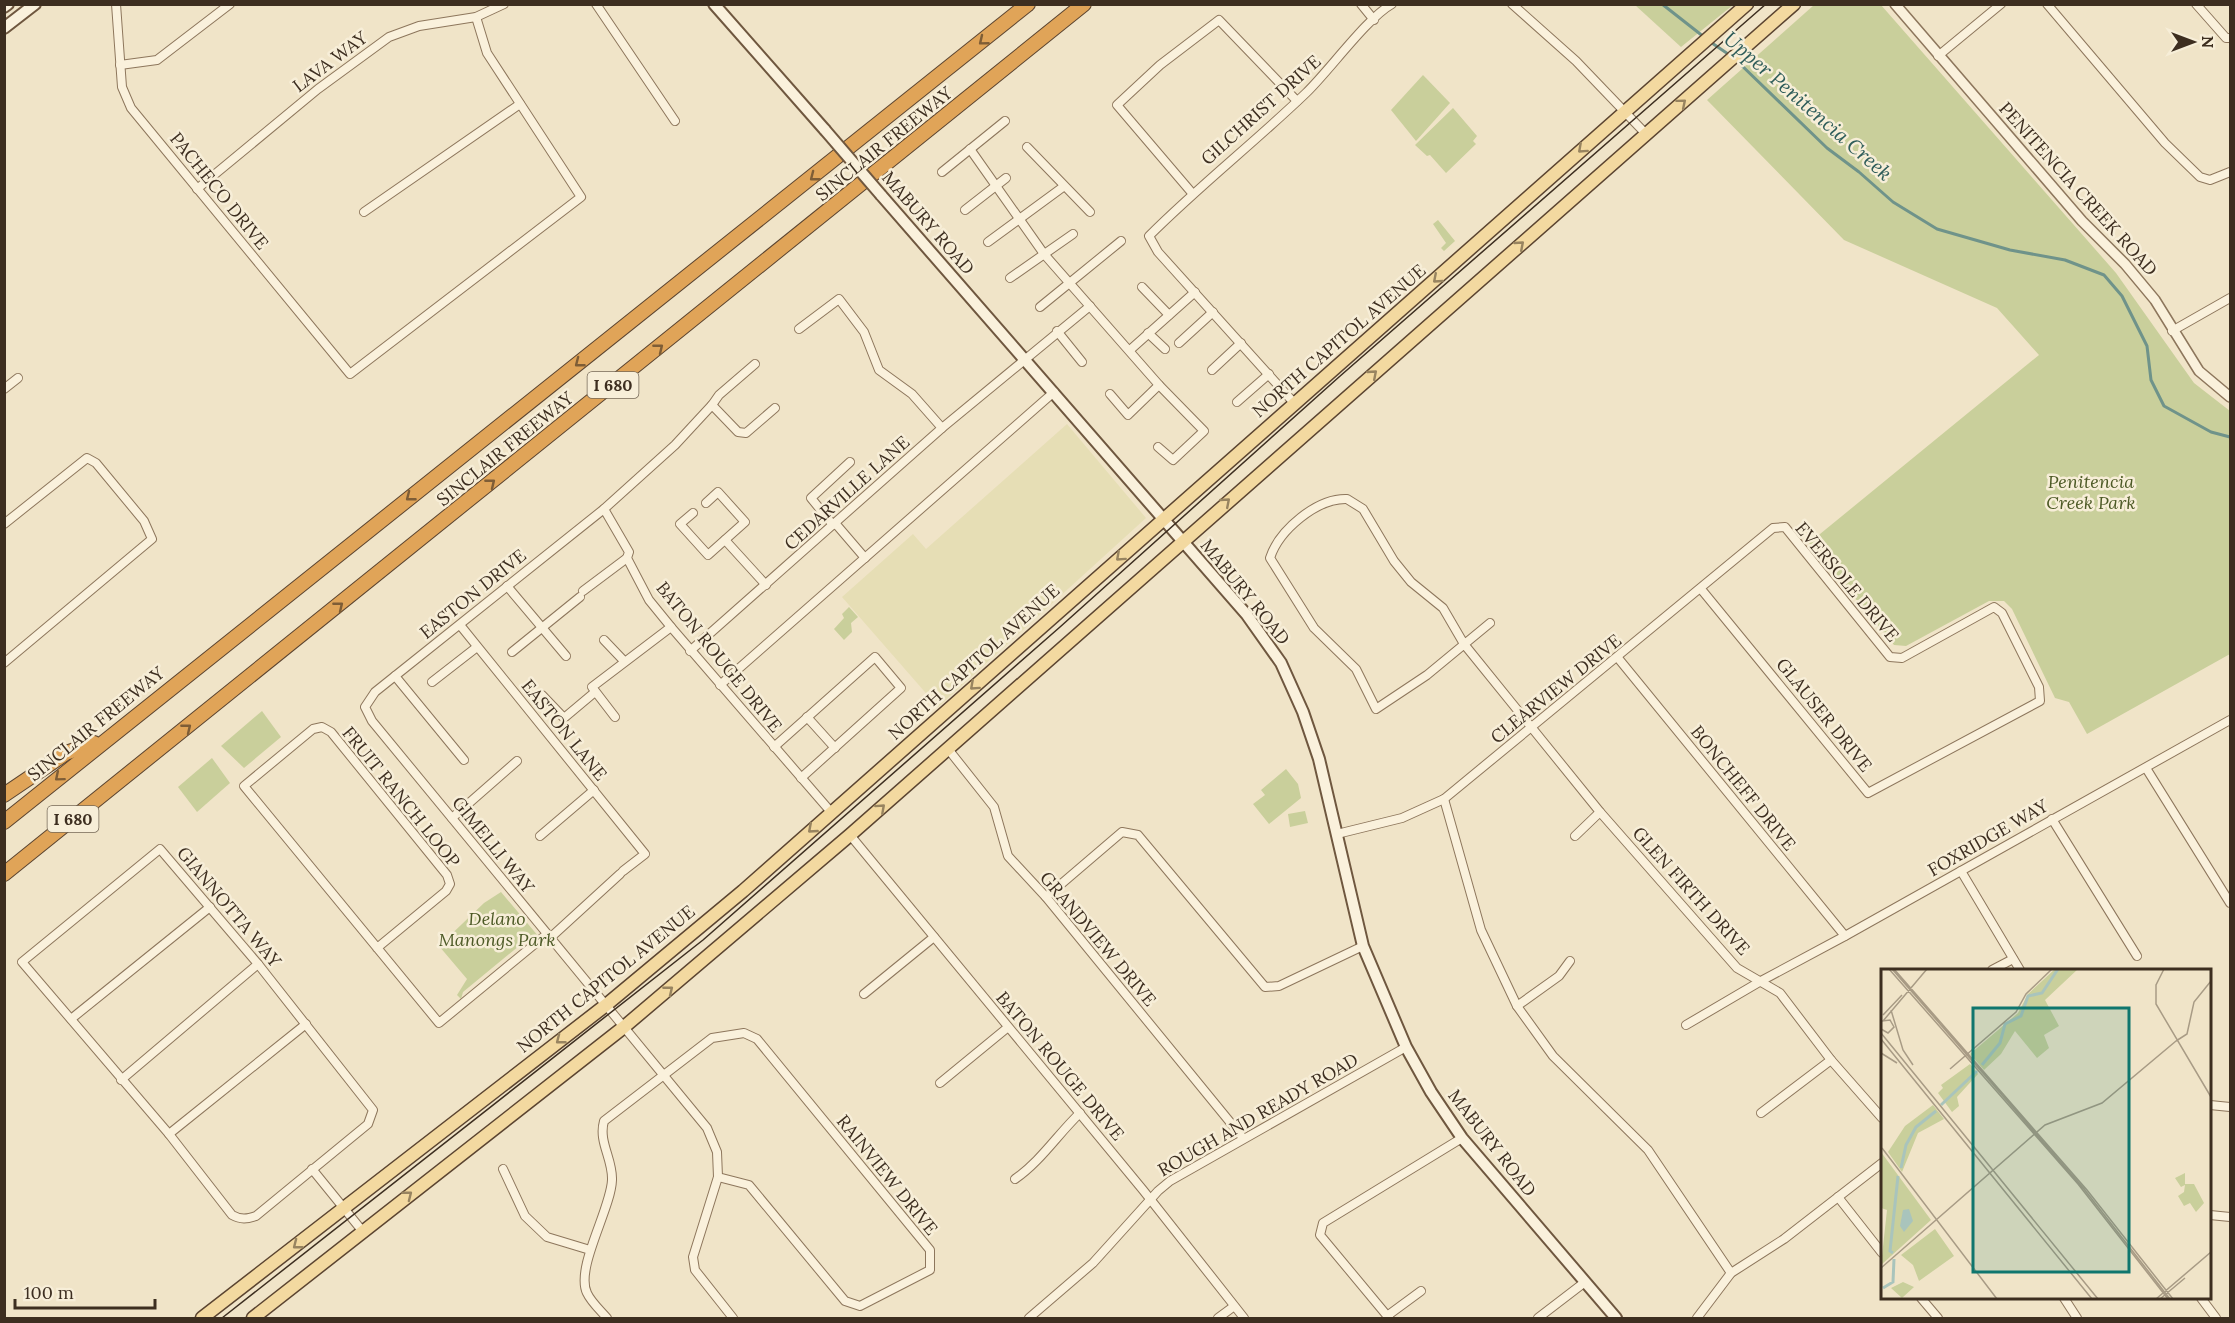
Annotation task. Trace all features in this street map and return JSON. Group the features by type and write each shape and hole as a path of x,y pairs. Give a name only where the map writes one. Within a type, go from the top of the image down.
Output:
{"highway":[{"name":"SINCLAIR FREEWAY","path":"4,822 1028,4"},
{"name":"SINCLAIR FREEWAY","path":"4,874 1084,4"},
{"path":"4,795 66,753 104,740"},
{"path":"4,884 141,764"}],"main road":[{"path":"4,28 35,4"},
{"name":"MABURY ROAD","path":"714,4 1247,615 1281,663 1303,712 1319,759 1363,946 1406,1047 1431,1092 1462,1138 1616,1318"},
{"path":"253,1318 624,1027 850,835 1794,4"},
{"name":"NORTH CAPITOL AVENUE","path":"202,1318 606,1005 743,891 1745,5"}],"street":[{"name":"PACHECO DRIVE","path":"116,4 122,87 131,108 350,374 581,197 520,104"},
{"path":"120,65 157,60 230,4"},
{"name":"LAVA WAY","path":"197,189 318,89 388,37 419,26 476,17 504,4"},
{"path":"596,4 675,121"},
{"path":"1361,4 1374,20"},
{"name":"GILCHRIST DRIVE","path":"1195,292 1158,252 1149,236 1192,193 1297,101 1392,4"},
{"path":"1512,4 1626,110 1646,134"},
{"name":"PENITENCIA CREEK ROAD","path":"1895,4 2082,220 2125,264 2155,300 2172,331 2199,371 2230,398"},
{"path":"1938,56 2001,4"},
{"path":"2047,4 2165,143 2200,177 2210,180 2230,172"},
{"path":"2196,4 2226,38 2230,38"},
{"path":"364,212 520,104 487,52 476,17"},
{"path":"1192,193 1117,105 1160,65 1218,20 1297,101"},
{"path":"942,172 1005,121"},
{"path":"1027,147 1063,187 1090,212"},
{"path":"970,149 1018,221 1044,254 1072,283 1159,385 1204,431 1173,460 1158,447"},
{"path":"965,210 1006,178"},
{"path":"988,242 1063,187"},
{"path":"1010,278 1073,234"},
{"path":"1040,307 1121,241"},
{"path":"1142,287 1169,315"},
{"path":"1130,350 1195,292 1295,404"},
{"path":"2172,331 2230,297"},
{"path":"799,329 839,299 864,332 879,370 912,394 942,428"},
{"name":"CEDARVILLE LANE","path":"690,651 942,428 1090,306"},
{"path":"1179,343 1213,312"},
{"path":"1057,331 1082,362"},
{"path":"1148,333 1165,350"},
{"path":"1212,370 1241,343"},
{"name":"EASTON DRIVE","path":"365,707 375,692 604,509 675,445 719,395 755,364"},
{"path":"1237,402 1269,374"},
{"path":"4,389 18,378"},
{"path":"1110,394 1128,415 1159,385"},
{"path":"720,685 1054,392"},
{"path":"712,405 738,432 746,433 775,408"},
{"path":"4,525 87,458 96,463 144,521 152,539 4,663"},
{"path":"850,462 811,498 866,558"},
{"path":"693,513 680,524 708,555 745,522 718,492 706,503"},
{"name":"GLEN FIRTH DRIVE","path":"1464,644 1427,675 1376,709 1356,669 1326,640 1303,612 1270,558 1273,550 1287,531 1316,509 1338,499 1356,503 1376,527 1394,561 1411,582 1443,608 1464,644 1600,812 1737,968 1780,993 1831,1060 1881,1117"},
{"name":"BATON ROUGE DRIVE","path":"604,509 629,552 627,558 650,600 690,651 831,812"},
{"name":"EVERSOLE DRIVE","path":"1773,528 1785,527 1890,657 1902,658 1994,607 2002,613 2039,687 2040,701"},
{"name":"CLEARVIEW DRIVE","path":"1337,834 1402,818 1444,799 1773,528"},
{"path":"725,540 766,585"},
{"path":"512,652 627,558"},
{"path":"507,586 566,656"},
{"name":"GLAUSER DRIVE","path":"1701,589 1868,793 2040,701"},
{"path":"1464,644 1490,623"},
{"name":"EASTON LANE","path":"460,625 645,854 549,936"},
{"path":"615,717 592,687 671,627"},
{"path":"604,640 624,661"},
{"path":"432,682 477,646"},
{"path":"774,747 875,657 901,687 801,778"},
{"name":"BONCHEFF DRIVE","path":"1618,658 1845,936"},
{"path":"395,676 464,760"},
{"path":"542,695 564,718 595,692"},
{"name":"GIMELLI WAY","path":"365,707 372,721 707,1128 717,1152 718,1177"},
{"path":"807,717 835,748"},
{"name":"FOXRIDGE WAY","path":"1686,1025 2230,720"},
{"name":"FRUIT RANCH LOOP","path":"322,727 331,732 447,875 450,884 446,891 377,948 244,786 314,729 322,727"},
{"name":"GRANDVIEW DRIVE","path":"948,749 994,807 1008,856 1046,897 1243,1138"},
{"path":"452,818 517,761"},
{"path":"2146,768 2230,903"},
{"path":"540,836 594,790"},
{"path":"1444,799 1480,930 1517,1006 1553,1056 1648,1150 1731,1273"},
{"path":"1575,836 1600,812"},
{"path":"2052,819 2137,956"},
{"path":"1046,897 1122,832 1131,832 1138,835 1265,987 1278,986 1363,946"},
{"name":"BATON ROUGE DRIVE","path":"850,835 1007,1028 1080,1113 1244,1318"},
{"name":"GIANNOTTA WAY","path":"160,849 210,907 373,1110 368,1124 256,1216 239,1219 232,1215 169,1134 22,962 160,849"},
{"path":"1961,871 2019,969"},
{"path":"71,1019 210,907"},
{"path":"377,948 439,1023 549,936"},
{"path":"864,994 934,937"},
{"path":"1994,969 2013,959"},
{"path":"1517,1006 1559,976 1570,961"},
{"path":"121,1080 258,964"},
{"path":"169,1134 306,1024"},
{"path":"940,1083 1007,1028"},
{"name":"RAINVIEW DRIVE","path":"663,1075 712,1038 744,1033 757,1039 930,1250 930,1270 860,1306 844,1301 749,1185 718,1177"},
{"name":"ROUGH AND READY ROAD","path":"1029,1318 1093,1263 1150,1200 1181,1174 1406,1047"},
{"path":"1761,1113 1831,1060"},
{"path":"607,1318 586,1292 584,1281 590,1250 611,1194 612,1176 600,1133 604,1121 663,1075"},
{"path":"2211,1105 2230,1107"},
{"path":"1015,1179 1029,1169 1056,1135 1080,1113"},
{"path":"1421,1291 1388,1317 1320,1235 1323,1223 1462,1138"},
{"path":"1697,1318 1731,1273 1784,1239 1881,1164"},
{"path":"312,1169 364,1233"},
{"path":"503,1169 525,1216 546,1237 590,1250"},
{"path":"718,1177 693,1257 695,1270 733,1318"},
{"path":"1838,1197 1881,1252"},
{"path":"2211,1215 2230,1217"},
{"path":"1538,1318 1585,1282"},
{"path":"1921,1299 1938,1318"},
{"path":"2065,1299 2077,1318"},
{"path":"2201,1299 2216,1318"},
{"path":"1218,1318 1233,1306"}],"shaded area":[{"path":"1067,424 1146,518 938,707 842,597 913,534 926,549"}],"green space":[{"path":"1635,5 1733,5 1681,47"},
{"name":"Penitencia Creek Park","path":"1814,5 1881,5 2116,273 2194,383 2230,411 2230,654 2087,734 2069,702 2055,698 2012,609 2004,601 1989,601 1906,646 1894,645 1809,543 2039,355 1997,308 1844,240 1707,100"},
{"path":"1423,75 1450,103 1416,141 1391,110"},
{"path":"1453,108 1477,136 1473,141 1476,144 1446,173 1430,155 1427,156 1415,145"},
{"path":"1438,220 1455,241 1444,251 1441,248 1446,243 1433,224"},
{"path":"849,607 858,617 851,623 852,632 844,640 834,629 844,618 842,614"},
{"path":"262,711 281,737 244,768 221,746"},
{"path":"212,758 230,783 197,812 178,787"},
{"path":"1286,769 1298,784 1301,798 1269,824 1253,804 1265,795 1261,790"},
{"path":"1305,811 1308,823 1290,827 1288,814"},
{"name":"Delano Manongs Park","path":"501,892 539,937 532,943 525,941 463,992 461,999 457,995 467,979 439,946 484,903"}],"waterway":[{"name":"Upper Penitencia Creek","path":"1662,4 1704,37"},
{"name":"Upper Penitencia Creek","path":"1709,41 1731,56"},
{"name":"Upper Penitencia Creek","path":"1736,60 1827,148 1893,202 1937,229 2010,250 2065,260 2104,275 2122,296 2147,346 2151,380 2164,406 2211,432 2230,437"}],"tram line":[{"path":"222,1318 703,940 1060,627 1339,377 1766,4"}]}
